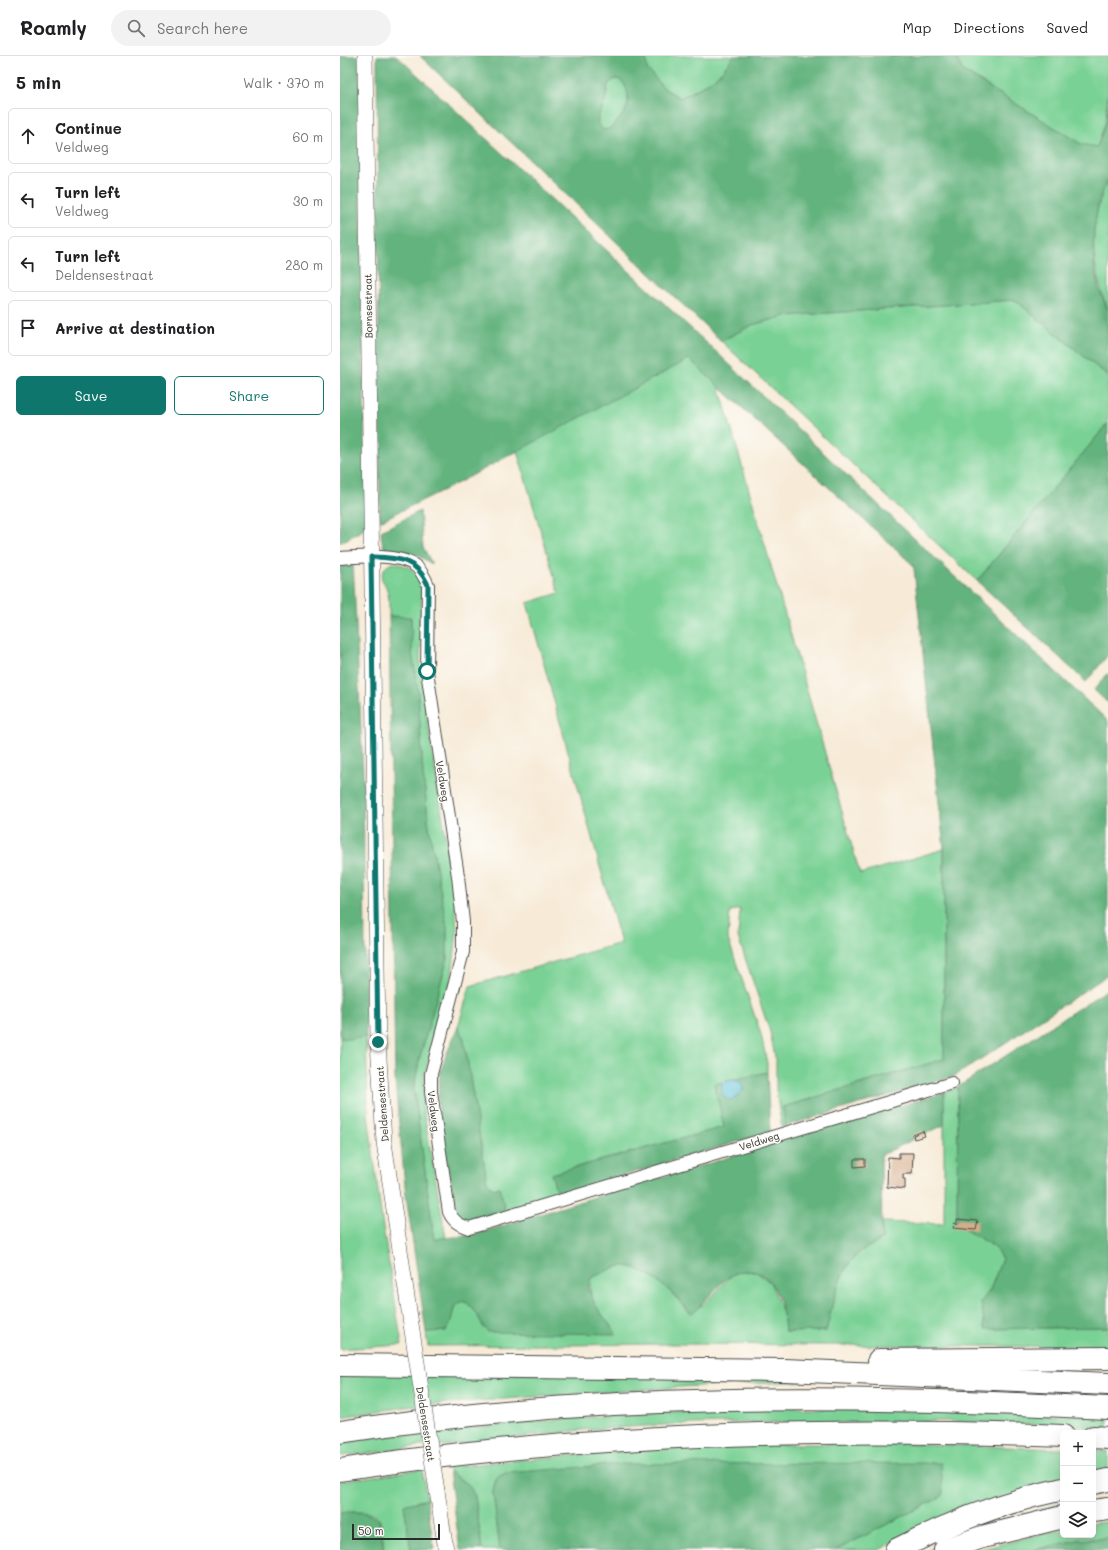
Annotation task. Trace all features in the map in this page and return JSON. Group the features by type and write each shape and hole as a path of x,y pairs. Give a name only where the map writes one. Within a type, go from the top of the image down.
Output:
{"highway":[{"path":"785,1370 824,1360 1108,1358"},
{"path":"340,1365 785,1370 1108,1384"},
{"path":"340,1432 465,1415 620,1403 729,1400 908,1401 1108,1408"},
{"path":"340,1470 480,1451 631,1440 738,1435 920,1433 1060,1436"},
{"path":"1096,1437 1108,1438"},
{"path":"1096,1482 1108,1480"},
{"path":"896,1550 952,1524 998,1506 1060,1490"},
{"path":"1096,1511 1108,1509"},
{"path":"945,1550 982,1537 1060,1518"}],"street":[{"name":"Bornsestraat","path":"366,56 371,557"},
{"name":"Deldensestraat","path":"371,557 381,1099 391,1193 446,1550"},
{"name":"Veldweg","path":"340,558 399,558 414,565 424,575 428,585 427,671 457,869 463,922 463,952 431,1074 431,1092 448,1212 452,1219 460,1225 469,1228 952,1083"}],"green space":[{"path":"340,56 359,56 366,528 340,543"},
{"path":"377,56 397,56 711,347 1108,721 1108,975 955,1076 785,1126 783,1107 944,1059 944,849 913,565 689,359 458,483 380,521"},
{"path":"420,56 646,56 647,69 665,89 680,98 703,86 717,76 733,56 955,56 963,71 1081,144 1097,147 1106,121 1108,95 1108,179 1099,200 1094,229 1093,248 1095,271 1099,289 1108,310 1108,376 1015,300 786,316 752,325 721,341","holes":["615,79 622,82 626,88 628,95 627,106 622,116 609,129 604,130 598,125 598,117 605,102 608,84"]},
{"path":"646,56 733,56 717,76 703,86 680,98 665,89 647,69"},
{"path":"955,56 1108,56 1106,121 1097,147 1081,144 963,71"},
{"path":"615,79 621,81 625,86 628,95 627,106 622,116 609,129 604,130 597,125 598,117 605,102 608,84"},
{"path":"1108,179 1108,310 1102,293 1095,261 1094,228 1097,212"},
{"path":"1015,300 1108,376 1108,423 977,581 721,341 752,325 786,316"},
{"path":"689,358 719,386 860,874 944,849 944,1059 783,1107 785,1126 782,1128 776,1090 776,1062 770,1032 738,937 740,909 730,911 728,939 761,1034 767,1063 767,1072 714,1084 725,1127 551,1174 558,1195 505,1212 500,1187 493,1189 487,1182 465,1046 463,1036 458,1027 470,986 621,943 527,603 559,593 517,451"},
{"path":"1108,423 1108,655 1086,682 977,581"},
{"path":"420,511 423,547 432,564 415,555 387,551 384,548 382,541 381,531"},
{"path":"353,560 363,773 366,1037 350,1039 340,1038 340,567"},
{"path":"393,563 403,565 415,573 422,585 420,672 455,898 457,932 452,977 425,1073 423,1108 446,1238 434,1239 414,1089 419,1060 447,961 447,927 429,827 423,774 418,691 412,652 411,618 389,616 387,591 381,578 385,568"},
{"path":"389,616 411,617 412,652 418,691 423,774 429,827 447,927 447,960 419,1060 414,1089 434,1239 474,1235 717,1161 770,1143 944,1093 944,1125 881,1155 882,1239 860,1252 846,1269 837,1288 826,1331 785,1332 783,1313 777,1294 766,1278 759,1273 747,1271 734,1274 721,1283 692,1313 670,1291 649,1275 633,1267 619,1266 591,1278 588,1288 595,1305 616,1334 488,1332 469,1304 464,1301 455,1305 450,1325 446,1331 426,1332 406,1196 395,1082"},
{"path":"1108,673 1108,703 1094,690"},
{"path":"1108,989 1108,1327 985,1329 981,1302 990,1290 1002,1259 995,1247 957,1225 958,1087"},
{"path":"458,1027 463,1036 465,1046 487,1182 493,1189 500,1187 505,1212 485,1219 469,1222 462,1219 454,1206 440,1128 438,1097 442,1068"},
{"path":"366,1037 368,1114 382,1221 402,1345 340,1349 340,1038 350,1039"},
{"path":"767,1072 770,1132 558,1195 551,1174 724,1127 714,1084 722,1082 721,1089 741,1082 734,1080"},
{"path":"958,1087 957,1225 995,1247 1002,1259 990,1290 981,1302 985,1329 1108,1327 1108,1347 680,1344 428,1346 426,1332 446,1331 454,1309 464,1301 476,1312 483,1327 616,1334 593,1301 590,1286 591,1278 618,1266 630,1267 639,1270 658,1281 675,1296 686,1310 703,1305 732,1275 742,1271 756,1272 770,1282 784,1316 785,1332 826,1331 841,1278 852,1260 860,1252 882,1239 882,1222 944,1224 944,1093"},
{"path":"340,1370 808,1380 476,1401 406,1407 340,1417"},
{"path":"762,1407 1108,1416 1108,1428 945,1421 824,1423 758,1422 663,1425 582,1430 453,1445 418,1446 381,1452 340,1456 340,1440 564,1419"},
{"path":"770,1444 918,1444 1060,1449 1060,1479 919,1529 879,1550 836,1550 941,1497 495,1481 493,1492 500,1550 482,1550 475,1496 469,1486 449,1471 448,1467 609,1452"},
{"path":"1096,1451 1108,1451 1108,1469 1096,1471"},
{"path":"941,1463 943,1493 941,1497 836,1550 500,1550 493,1492 497,1477 506,1473 622,1464"},
{"path":"422,1469 427,1499 404,1505 411,1550 384,1550 380,1521 377,1517 362,1512 340,1513 340,1481"},
{"path":"449,1471 469,1486 475,1496 482,1550 460,1550"},
{"path":"427,1499 434,1550 411,1550 404,1505"},
{"path":"1060,1504 1060,1515 934,1550 928,1550 961,1536"},
{"path":"340,1513 367,1513 379,1520 384,1550 340,1550"},
{"path":"1108,1522 1108,1538 1078,1540 1033,1550 978,1550 1060,1530 1060,1538 1096,1538 1096,1523"},
{"path":"1108,1538 1108,1550 1033,1550 1078,1540"}],"water":[{"path":"734,1080 741,1082 743,1088 741,1093 731,1100 725,1098 722,1094 722,1082"}],"building":[{"path":"923,1131 925,1136 914,1139 913,1135"},
{"path":"899,1153 913,1153 912,1174 903,1174 903,1179 905,1179 905,1189 887,1187 888,1157 899,1158"},
{"path":"854,1159 865,1159 865,1166 854,1167"},
{"path":"957,1219 978,1221 976,1230 953,1228 954,1223 957,1224"}],"route":[{"path":"378,1042 371,557 399,558 414,565 424,575 428,585 427,671"}]}
